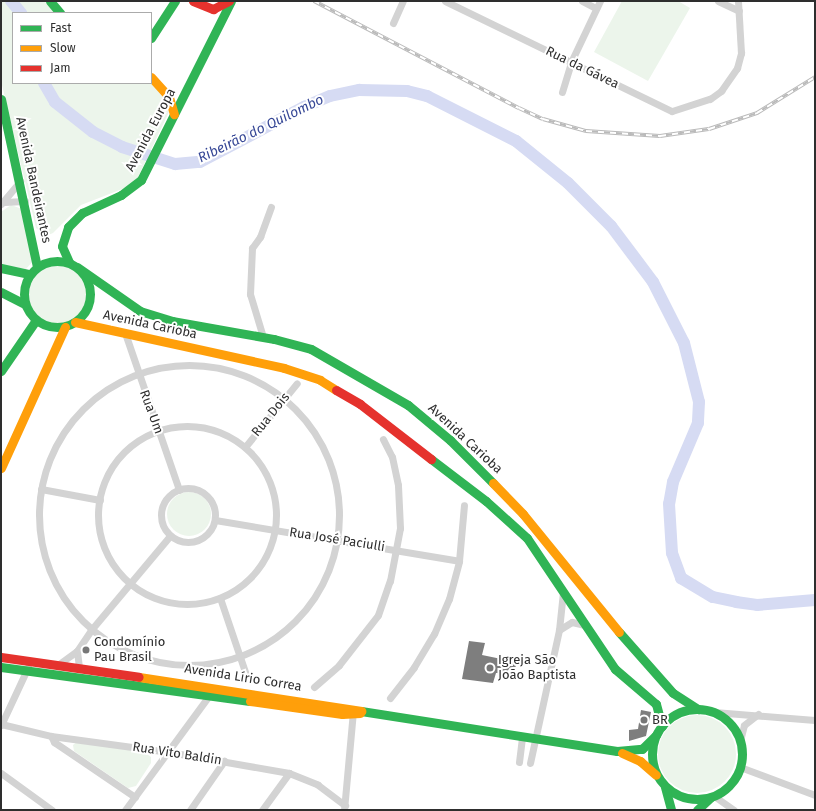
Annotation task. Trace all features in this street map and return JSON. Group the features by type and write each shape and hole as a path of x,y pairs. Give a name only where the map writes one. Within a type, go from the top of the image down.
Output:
{"main road":[{"path":"50,1 59,12"},
{"path":"152,37 167,16 175,1"},
{"path":"193,1 213,9 230,1"},
{"name":"Avenida Europa","path":"73,265 62,246 68,227 86,210 135,186 150,165 230,1"},
{"path":"152,78 169,97 174,114"},
{"name":"Avenida Bandeirantes","path":"1,99 25,201 37,267"},
{"path":"1,292 24,304 36,320 55,328 65,327 75,322 88,306 90,295 89,284 73,265 52,260 37,267 29,274 23,294 24,304"},
{"name":"Avenida Carioba","path":"73,265 140,311 155,317 263,337 317,352 372,382 429,421 523,514 586,594 673,693 698,709"},
{"path":"1,268 29,274"},
{"path":"1,371 36,320"},
{"name":"Avenida Carioba","path":"75,322 284,368 340,391 507,519 531,544 584,625 623,677 656,704 662,726"},
{"path":"1,468 65,327"},
{"name":"Avenida Lírio Correa","path":"1,657 212,686 356,712"},
{"name":"Avenida Lírio Correa","path":"1,667 210,696 356,712 535,737 617,751 640,761 656,775"},
{"path":"696,810 730,785 740,767 740,741 725,719 714,712 698,709 672,716 662,726 656,735 652,762 656,775 665,786 686,798 712,797"},
{"name":"Avenida Lírio Correa","path":"617,751 642,749 656,735"},
{"path":"665,786 671,810"}],"street":[{"path":"392,23 403,1"},
{"name":"Rua da Gávea","path":"445,1 672,111 710,100 721,91 737,68 741,53 739,11"},
{"path":"582,1 596,8"},
{"path":"562,92 570,62 600,1"},
{"path":"718,1 739,11"},
{"path":"738,1 739,11"},
{"path":"2,203 20,181"},
{"path":"2,203 25,201"},
{"path":"263,337 250,294 252,248 260,236 272,207"},
{"name":"Rua Um","path":"125,333 137,374 178,490"},
{"path":"168,366 214,368 258,382 284,399 314,434 329,463 338,514 336,540 321,584 303,612 274,638 239,656 213,663 161,663 130,653 91,630 62,595 47,566 39,515 41,489 50,459 64,431 85,407 109,388 137,374 168,366"},
{"name":"Rua Dois","path":"245,447 297,383"},
{"path":"173,427 204,427 233,438 258,460 274,493 275,529 268,552 256,571 240,587 220,598 189,604 173,603 144,593 131,584 107,555 101,537 100,500 105,482 118,460 141,439 158,431 173,427"},
{"path":"314,687 339,665 378,615 390,581 400,528 398,485 392,457 383,440"},
{"path":"41,489 100,500"},
{"path":"195,489 205,495 213,504 215,520 207,535 193,542 177,540 170,536 162,523 162,507 178,490 195,489"},
{"path":"390,698 414,668 434,634 449,599 459,561 464,506"},
{"name":"Rua José Paciulli","path":"215,520 459,561"},
{"path":"59,664 76,651 91,630 170,536"},
{"path":"530,762 559,630 563,593"},
{"path":"220,598 246,675"},
{"path":"559,630 572,622 584,625"},
{"path":"76,651 79,667"},
{"path":"1,725 27,671 29,661"},
{"path":"125,810 210,696 212,686"},
{"path":"344,807 356,712"},
{"path":"714,712 758,714 815,720"},
{"path":"740,741 744,725 758,714"},
{"name":"Rua Vito Baldin","path":"1,725 51,736 169,752 289,773 318,785 344,807"},
{"path":"51,736 54,742 135,797"},
{"path":"519,762 522,736"},
{"path":"190,810 224,761"},
{"path":"740,767 815,795"},
{"path":"1,772 52,810"},
{"path":"262,810 289,773"},
{"path":"712,797 734,810"}],"shaded area":[{"path":"1,1 46,1 54,12 12,12 12,84 152,84 161,92 169,112 138,177 130,186 81,205 53,233 46,236 36,228 1,81"},
{"path":"622,1 678,1 690,8 648,81 594,52"},
{"path":"11,205 22,209 34,260 26,269 1,265 1,212"},
{"path":"51,264 63,264 79,272 85,282 87,294 85,306 79,316 63,324 51,324 35,316 27,300 27,288 35,272"},
{"path":"185,492 193,492 205,498 211,510 211,518 205,530 193,536 185,536 173,530 167,518 167,510 173,498"},
{"path":"689,715 705,715 719,721 730,732 736,746 736,762 730,776 719,787 705,793 689,793 675,787 664,776 658,762 658,746 664,732 675,721"},
{"path":"77,742 144,752 151,757 151,763 136,786 128,788 74,751 73,745"}],"building":[{"name":"Igreja São João Baptista","path":"469,641 485,643 482,655 516,662 515,674 496,673 493,683 462,679"},
{"name":"BR","path":"641,710 651,712 646,736 629,741 629,730 638,729"}],"waterway":[{"name":"Ribeirão do Quilombo","path":"11,1 20,12"},
{"name":"Ribeirão do Quilombo","path":"45,84 55,102 93,132 122,147 175,164 200,162 304,107 330,96 359,90 407,91 427,96 516,141 568,183 611,226 653,282 684,343 699,402 698,423 673,482 669,504 672,553 681,578 713,597 736,602 757,605 815,600"}],"railway":[{"path":"314,1 519,108 543,119 586,131 660,136 709,129 757,113 815,77"}],"traffic: fast":[{"path":"50,1 59,12"},
{"path":"152,36 175,1"},
{"path":"69,262 62,246 68,227 82,213 121,195 141,180 231,1"},
{"path":"1,99 37,267"},
{"path":"50,261 64,261 76,266 85,275 90,287 90,294 88,307 81,318 64,327 50,327 38,322 29,313 24,301 24,287 29,275 38,266 50,261"},
{"path":"77,267 140,311 172,321 274,339 311,349 408,405 450,440 493,483"},
{"path":"1,268 29,274"},
{"path":"1,292 25,304"},
{"path":"1,371 36,320"},
{"path":"431,459 486,501 527,538 615,669 656,704 662,726"},
{"path":"619,632 673,693 698,709"},
{"path":"1,667 250,701"},
{"path":"697,709 714,712 729,722 739,737 742,754 739,771 729,786 714,796 697,799 680,796 665,786 655,771 652,754 655,737 665,722 680,712 697,709"},
{"path":"361,711 617,751 642,749 656,735"},
{"path":"665,787 671,810"},
{"path":"697,810 710,798"}],"traffic: slow":[{"path":"152,78 169,97 174,114"},
{"path":"75,322 284,368 320,380 336,390"},
{"path":"1,468 65,327"},
{"path":"493,483 523,514 619,632"},
{"path":"139,677 361,711"},
{"path":"250,701 342,714 360,713"},
{"path":"622,753 640,761 656,775"}],"traffic: jam":[{"path":"193,1 213,9 229,1"},
{"path":"336,390 360,404 431,459"},
{"path":"1,657 139,677"}],"place":[{"name":"Condomínio Pau Brasil","path":"86,650"},
{"name":"Igreja São João Baptista","path":"490,668"},
{"name":"BR","path":"644,720"}]}
